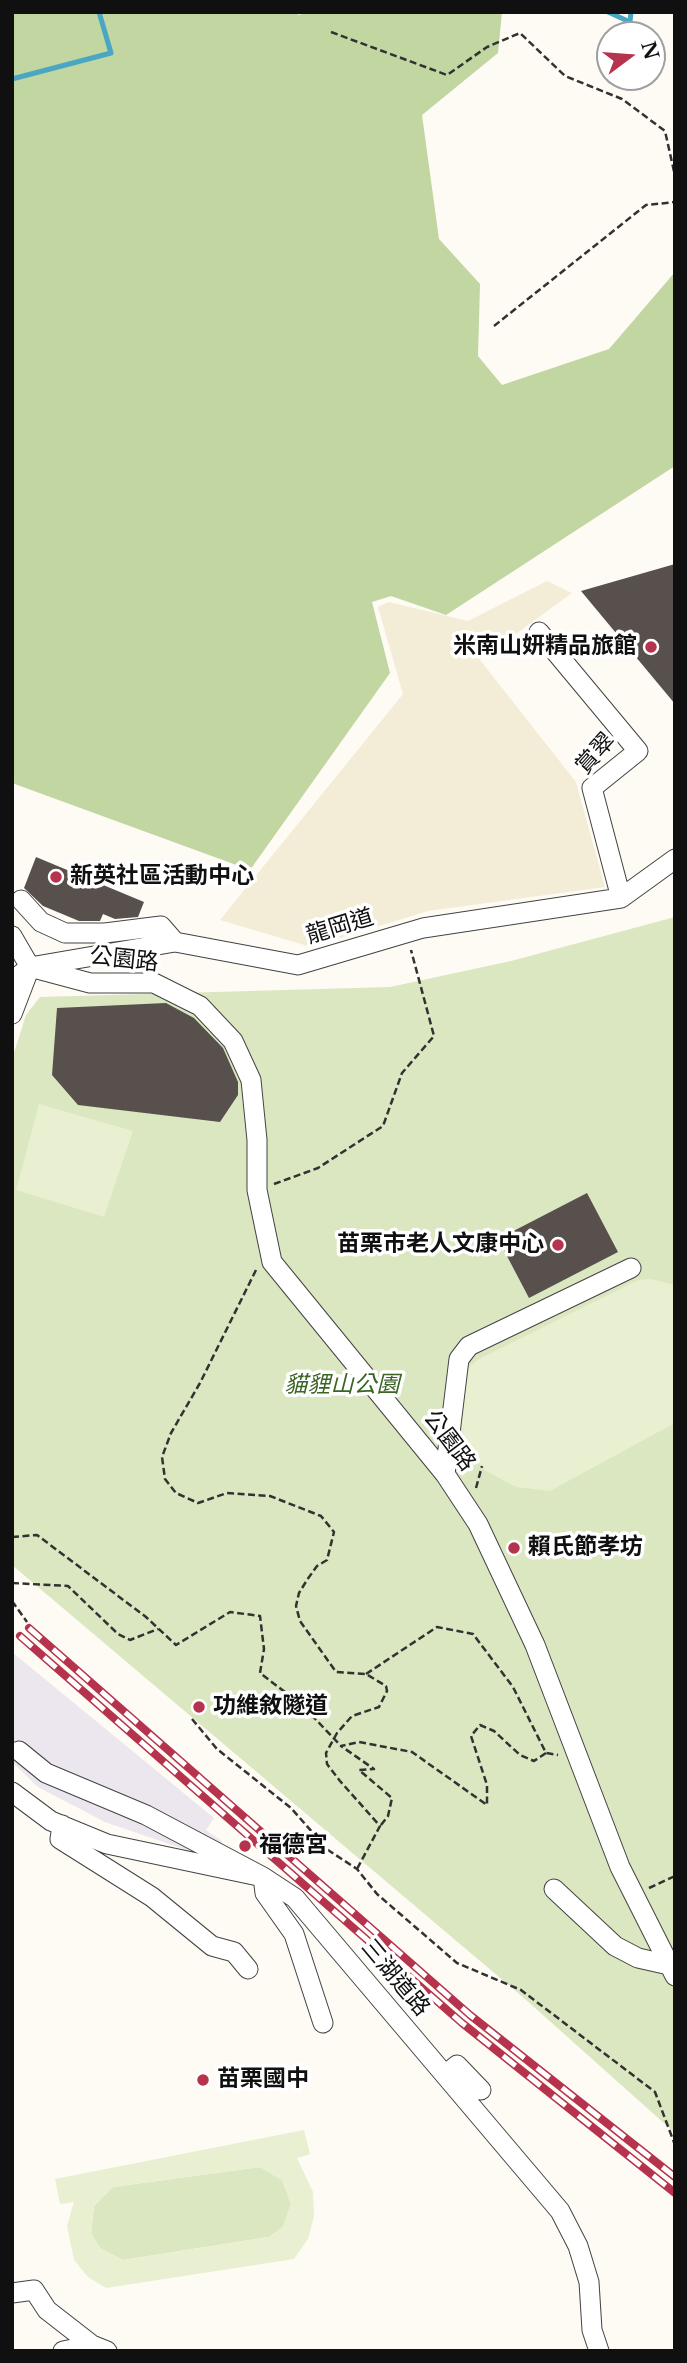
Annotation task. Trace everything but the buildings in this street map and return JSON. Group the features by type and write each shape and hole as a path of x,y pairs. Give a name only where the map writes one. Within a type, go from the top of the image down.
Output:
{"street":[{"name":"賞翠","path":"538,632 638,751 592,788 621,898"},
{"name":"龍岡道","path":"12,981 30,967 175,942 298,965 406,933 621,898 675,859"},
{"path":"22,900 41,922 65,933 105,933 161,926 175,942"},
{"path":"12,936 30,967 12,1014"},
{"name":"公園路","path":"30,967 90,983 154,982 200,1006 233,1041 250,1080 257,1140 257,1190 272,1262 445,1474 478,1524 535,1645 576,1759 620,1867 672,1970"},
{"path":"445,1474 459,1359 470,1346 631,1268"},
{"path":"19,1751 46,1773 146,1815 263,1877 265,1893 294,1934 323,2023"},
{"name":"三湖道路","path":"12,1792 62,1825 107,1844 263,1877 295,1898 560,2211 578,2246 589,2282 593,2330 599,2351"},
{"path":"62,1825 60,1839 152,1897 212,1945 234,1952 248,1969"},
{"path":"554,1889 615,1946 638,1958 672,1970"},
{"path":"445,2075 457,2065 481,2090"},
{"path":"12,2293 34,2290 47,2309 99,2348"},
{"path":"63,2351 99,2348"}],"path":[{"path":"331,32 446,75 487,47 520,33 565,76 622,99 665,131 675,176"},
{"path":"494,326 646,205 675,202"},
{"path":"257,1190 318,1168 383,1126 402,1073 434,1036 406,933"},
{"path":"259,1264 213,1359 171,1433 162,1457 165,1479 176,1493 198,1503 227,1493 260,1494 291,1503 327,1521 334,1532 327,1560 317,1566 299,1593 298,1616 336,1672 366,1674 386,1686 384,1702 368,1713 352,1716 333,1739 326,1753 327,1764 380,1826"},
{"path":"476,1488 482,1466"},
{"path":"12,1536 37,1535 134,1608 176,1645 230,1612 260,1616 264,1650 260,1673 302,1705 333,1739 374,1769 359,1770 392,1798 388,1815 357,1869"},
{"path":"12,1583 68,1586 118,1634 130,1640 159,1629"},
{"path":"12,1601 27,1622"},
{"path":"366,1674 437,1627 472,1634 513,1687 546,1753"},
{"path":"192,1719 217,1749 302,1820 328,1850 357,1869 377,1894 457,1964 522,1990 655,2092 675,2145"},
{"path":"341,1745 359,1742 412,1752 487,1805 487,1786 471,1735 481,1725 494,1731 520,1755 534,1762 546,1753 576,1759"},
{"path":"643,1891 675,1876"}],"shaded area":[{"path":"547,581 572,593 480,660 576,782 605,887 428,911 311,947 220,920 403,694 378,607 389,602 468,621"},
{"path":"12,1652 214,1818 206,1830 222,1841 222,1854 213,1859 105,1822 38,1787 12,1762"}],"green space":[{"path":"12,12 294,12 299,15 306,12 502,12 498,53 422,115 439,239 480,284 478,356 502,385 609,349 675,272 675,466 446,615 391,596 372,602 390,673 250,870 12,783"},
{"name":"貓貍山公園","path":"675,917 675,2133 525,1999 12,1565 12,1059 26,1015 40,997 390,987 511,961"},
{"path":"39,1104 133,1131 104,1217 16,1190"},
{"path":"651,1279 675,1285 675,1423 550,1491 516,1487 486,1471 471,1454 461,1426 464,1375 471,1365 638,1280"},
{"path":"304,2130 310,2154 297,2158 313,2192 314,2216 308,2239 294,2259 106,2288 88,2277 74,2260 67,2226 74,2202 60,2204 55,2179","holes":["260,2167 282,2180 291,2204 283,2227 269,2237 123,2260 100,2248 91,2233 94,2206 113,2187"]},
{"path":"260,2167 282,2180 291,2204 283,2227 269,2237 123,2260 100,2248 91,2233 94,2206 113,2187"}],"waterway":[{"path":"12,79 111,53 99,12"},
{"path":"608,12 630,22 631,12"}],"railway":[{"path":"29,1628 470,2015 675,2177"},
{"path":"20,1636 462,2023 675,2193"}],"place":[{"name":"米南山妍精品旅館","path":"651,647"},
{"name":"新英社區活動中心","path":"56,877"},
{"name":"苗栗市老人文康中心","path":"558,1245"},
{"name":"賴氏節孝坊","path":"514,1548"},
{"name":"功維敘隧道","path":"199,1707"},
{"name":"福德宮","path":"245,1846"},
{"name":"苗栗國中","path":"203,2080"}]}
